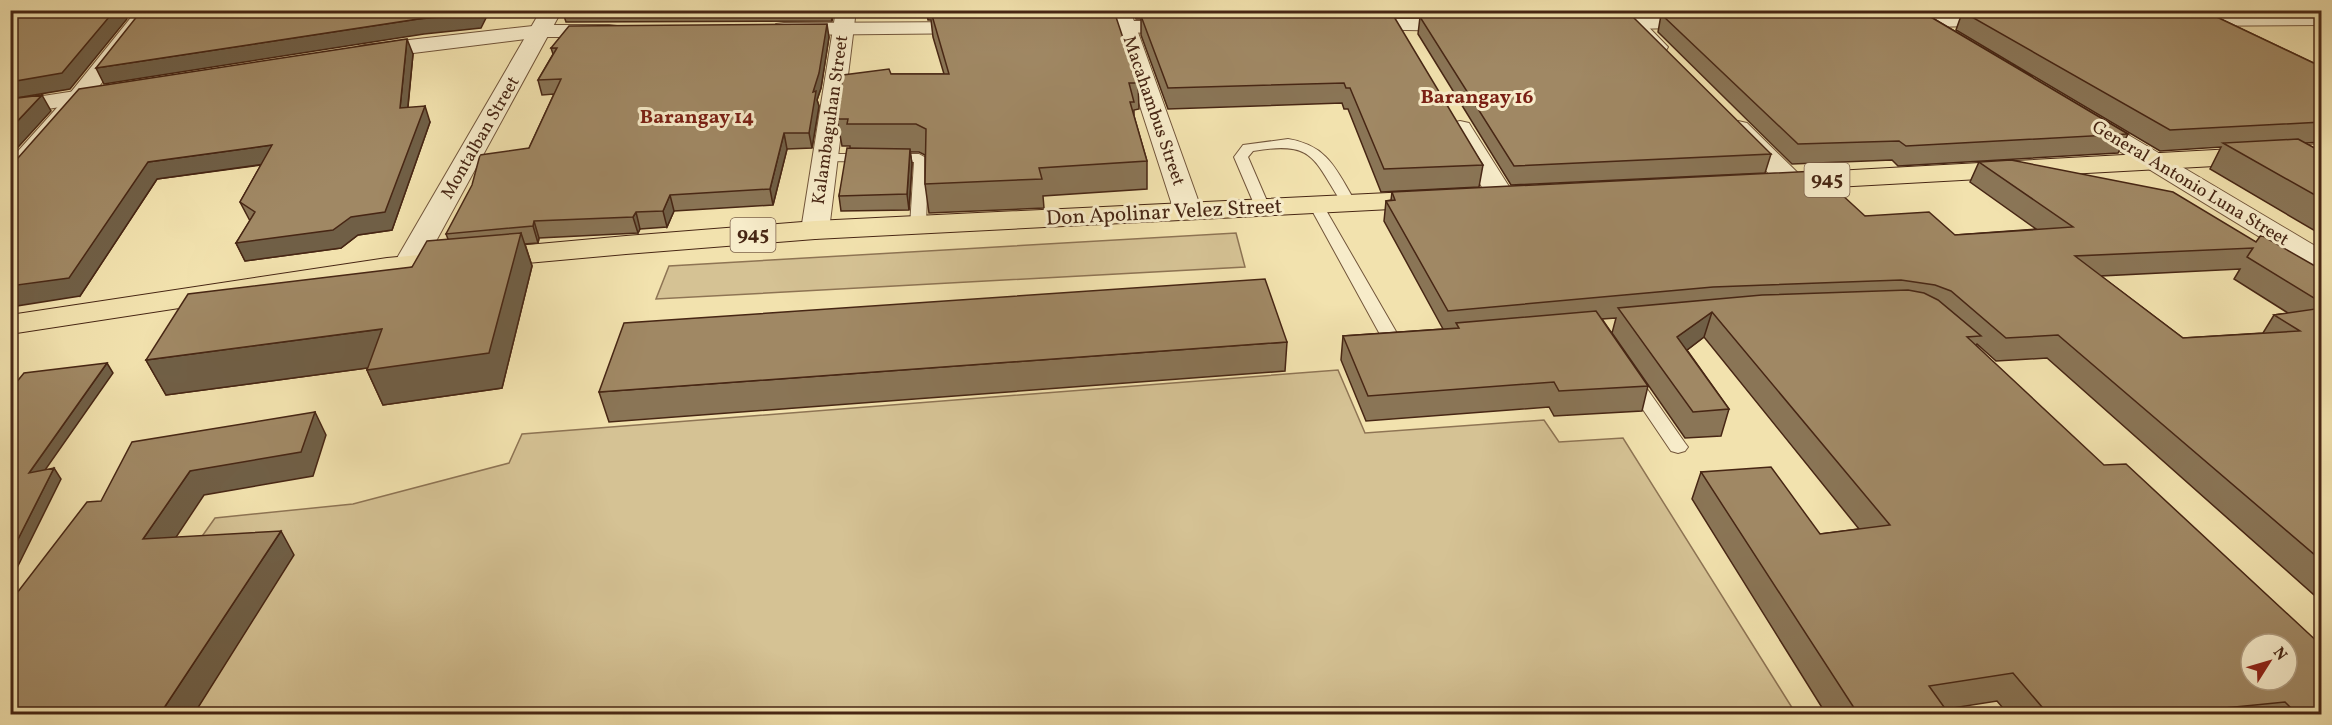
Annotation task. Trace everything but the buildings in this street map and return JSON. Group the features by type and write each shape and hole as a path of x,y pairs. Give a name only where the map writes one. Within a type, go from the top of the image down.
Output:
{"main road":[{"name":"945","path":"1757,183 2321,152"},
{"name":"Don Apolinar Velez Street","path":"10,325 408,265 815,230 1513,195"}],"street":[{"path":"10,23 136,10"},
{"path":"10,177 79,98 148,10"},
{"path":"1914,16 1962,45"},
{"path":"1869,22 1914,16 2030,21"},
{"path":"1627,17 1676,65"},
{"path":"1577,24 1627,17 1727,23"},
{"path":"2179,17 2322,19"},
{"path":"2179,17 2238,39"},
{"path":"1054,28 1121,19 1207,27"},
{"name":"Macahambus Street","path":"1121,19 1188,211"},
{"path":"763,30 845,20 996,28"},
{"name":"Kalambaguhan Street","path":"815,230 845,20"},
{"path":"347,55 424,44 547,21 624,31"},
{"name":"Montalban Street","path":"408,265 547,21"},
{"path":"1339,26 1482,25"},
{"path":"10,108 137,88"},
{"path":"1447,105 1513,195"},
{"name":"General Antonio Luna Street","path":"2060,105 2322,263"},
{"path":"1725,115 1792,182"}],"lane":[{"path":"1262,208 1241,157 1248,148 1293,143 1313,149 1323,160 1349,203"},
{"path":"825,158 921,159 918,226"},
{"path":"1316,205 1391,338 1406,344 1428,342"},
{"path":"1621,363 1678,447"}],"shaded area":[{"path":"1236,233 1245,267 656,299 669,266"},
{"path":"1338,370 1365,433 1544,420 1559,442 1623,438 1796,714 76,714 215,518 353,504 509,463 522,434"}],"district":[{"name":"Barangay 16","path":"1477,98"},
{"name":"Barangay 14","path":"697,118"}]}
